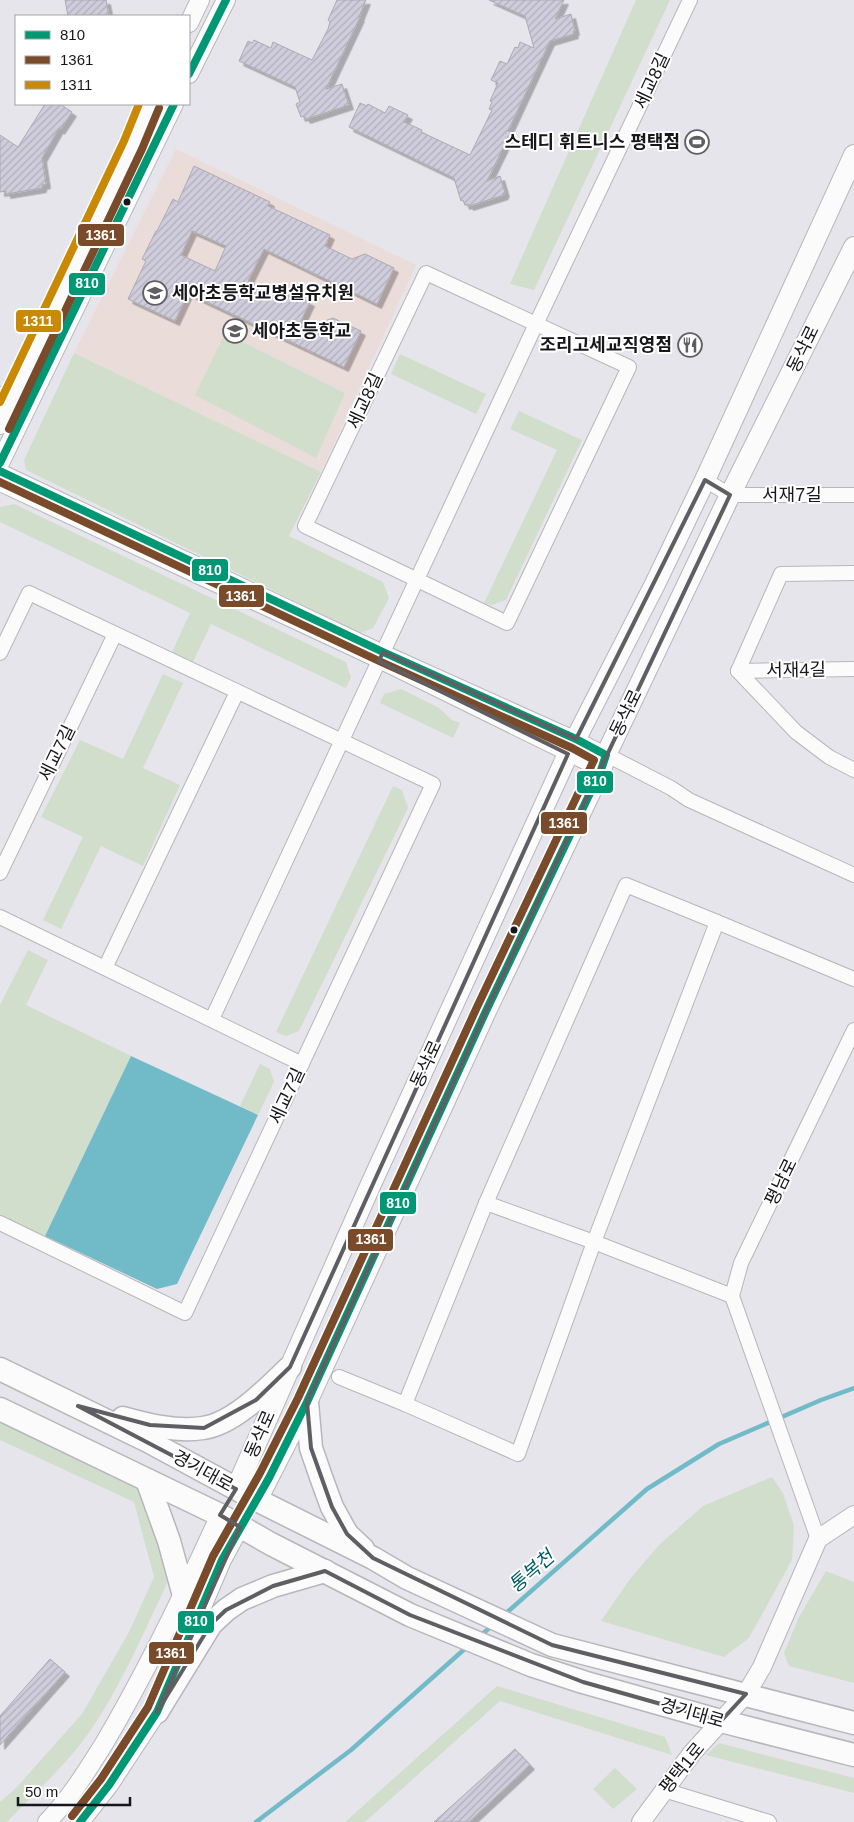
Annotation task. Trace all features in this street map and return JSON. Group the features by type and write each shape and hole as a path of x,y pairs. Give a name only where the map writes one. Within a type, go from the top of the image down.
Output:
{"main road":[{"name":"동삭로","path":"236,1489 371,1184 572,747 655,584 705,480 854,154"},
{"name":"동삭로","path":"240,1527 257,1500 307,1402 486,1011 730,496 854,247"},
{"path":"78,1406 150,1425 180,1429 204,1428 224,1420 256,1400 290,1367"},
{"name":"경기대로","path":"0,1369 148,1441 408,1578 552,1645 854,1723"},
{"path":"307,1402 311,1448 332,1507 347,1534 373,1558"},
{"name":"경기대로","path":"0,1409 220,1515 410,1615 531,1665 721,1721 854,1755"},
{"path":"147,1480 169,1541 183,1592"},
{"path":"220,1515 236,1489"},
{"path":"157,1712 211,1624 226,1610 242,1599 274,1586 325,1571"}],"street":[{"path":"190,21 200,0"},
{"path":"190,72 226,0"},
{"name":"세교8길","path":"381,657 690,0"},
{"path":"0,425 6,397 134,144 150,105"},
{"path":"0,463 172,109"},
{"name":"세교8길","path":"426,273 629,367 507,623 417,579 305,526 426,273"},
{"path":"0,471 381,657 604,762 671,788 689,800 854,875"},
{"path":"705,480 730,496"},
{"path":"0,484 381,657"},
{"name":"서재7길","path":"730,496 854,495"},
{"path":"854,573 781,574 738,671 796,732 829,757 854,770"},
{"name":"세교7길","path":"0,652 29,593 433,784 185,1313 0,1223"},
{"name":"세교7길","path":"0,873 115,634"},
{"path":"212,1019 381,657"},
{"name":"서재4길","path":"738,671 854,669"},
{"path":"105,968 237,692"},
{"path":"405,1404 486,1203 626,885 854,979"},
{"path":"0,917 302,1064"},
{"path":"339,1377 518,1454 594,1242 717,922"},
{"name":"평남로","path":"732,1296 741,1263 854,1030"},
{"path":"486,1203 594,1242 732,1296 818,1539 854,1515"},
{"path":"47,1822 56,1813 94,1760 133,1695 220,1515"},
{"name":"동삭로","path":"80,1822 109,1784 157,1712 222,1560 240,1527"},
{"name":"평택1로","path":"641,1822 692,1754 746,1694 762,1667 818,1539"},
{"path":"664,1790 755,1820 769,1822"}],"highlighted area":[{"path":"705,480 730,495 486,1011 307,1402 311,1448 332,1507 347,1534 373,1558 552,1645 746,1694 721,1721 583,1682 410,1615 325,1571 273,1586 226,1610 211,1624 157,1712 240,1527 220,1515 236,1489 78,1406 150,1425 204,1428 256,1400 290,1367 568,754 379,661 383,652 576,739"}],"shaded area":[{"name":"세아초등학교","path":"176,149 416,265 321,472 74,353"}],"green space":[{"path":"636,0 670,0 534,290 510,284"},
{"path":"225,333 345,393 316,458 195,395"},
{"path":"74,353 321,472 289,536 383,582 389,598 373,628 360,633 26,470 24,460"},
{"path":"400,354 486,394 476,414 391,374"},
{"path":"519,411 582,440 506,600 491,605 484,603 557,450 510,429"},
{"path":"14,504 346,662 351,678 346,688 211,624 193,662 172,652 190,613 0,522 0,507"},
{"path":"163,674 183,683 143,768 180,785 143,866 101,846 61,929 43,920 83,837 41,817 80,740 123,759"},
{"path":"401,689 439,708 452,720 460,723 453,738 380,703 384,694"},
{"path":"393,786 402,790 408,808 299,1031 286,1036 276,1032"},
{"path":"28,950 48,960 26,1005 131,1056 45,1236 0,1215 0,1005"},
{"path":"260,1064 270,1069 274,1082 258,1115 240,1106"},
{"path":"0,1419 143,1488 171,1575 124,1674 102,1713 81,1743 61,1766 7,1822 0,1822 0,1802 16,1788 82,1714 129,1632 154,1577 134,1502 0,1440"},
{"path":"772,1477 783,1493 794,1526 792,1560 749,1638 724,1657 601,1621 630,1579 659,1545 703,1506"},
{"path":"826,1571 854,1582 854,1683 789,1666 784,1653 799,1617"},
{"path":"497,1686 665,1737 672,1755 500,1701 365,1822 345,1822"},
{"path":"719,1743 854,1778 854,1793 706,1755"},
{"path":"615,1768 637,1789 613,1809 593,1789"}],"water":[{"path":"131,1056 258,1115 177,1284 157,1289 45,1236"}],"building":[{"path":"65,0 106,0 109,15 68,15"},
{"path":"337,0 366,0 326,89 342,84 349,105 306,119 304,116 301,117 296,104 300,102 295,87 239,61 248,41 252,43 254,40 271,48 273,42 312,60 328,29 330,22 328,20"},
{"path":"489,0 564,0 555,19 571,14 575,31 573,31 574,34 550,41 508,131 511,132 487,181 500,176 504,195 469,206 468,204 465,205 463,200 461,201 454,178 349,127 360,103 367,106 368,104 385,113 389,106 408,115 404,122 470,155 492,110 489,109 492,102 490,101 498,83 491,80 500,61 507,64 515,47 518,48 520,42 534,48 525,16"},
{"path":"44,105 62,105 72,112 60,130 59,128 42,158 46,184 42,185 42,188 6,194 6,191 0,192 0,135 18,147"},
{"path":"194,166 270,202 268,206 330,235 325,246 352,259 365,254 394,268 377,304 264,249 248,281 270,291 273,285 310,302 296,331 333,318 361,331 344,367 188,293 175,321 128,299 146,261 142,259 156,231 173,199 178,202","holes":["192,231 226,246 215,271 181,255"]},
{"path":"50,1659 65,1672 0,1745 0,1716"},
{"path":"515,1749 530,1765 469,1822 434,1822"}],"waterway":[{"name":"통복천","path":"504,1615 647,1489 719,1444 821,1400 854,1388"},
{"name":"통복천","path":"480,1636 493,1625"},
{"name":"통복천","path":"256,1822 351,1750 468,1646"}],"transit line":[{"name":"810","path":"190,72 226,0"},
{"name":"1311","path":"0,402 124,141 139,105"},
{"name":"810","path":"0,463 174,105"},
{"name":"1361","path":"9,429 142,149 159,108"},
{"name":"810","path":"0,471 383,652 576,739 606,755 601,770 486,1011 307,1402 269,1478 222,1560 157,1712 109,1785 80,1822"},
{"name":"1361","path":"0,482 379,661 572,748 594,760 477,1007 298,1398 260,1473 213,1556 148,1707 101,1779 72,1816"}],"place":[{"name":"스테디 휘트니스 평택점","path":"697,142"},
{"name":"세아초등학교병설유치원","path":"155,293"},
{"name":"세아초등학교","path":"235,331"},
{"name":"조리고세교직영점","path":"690,345"}]}
